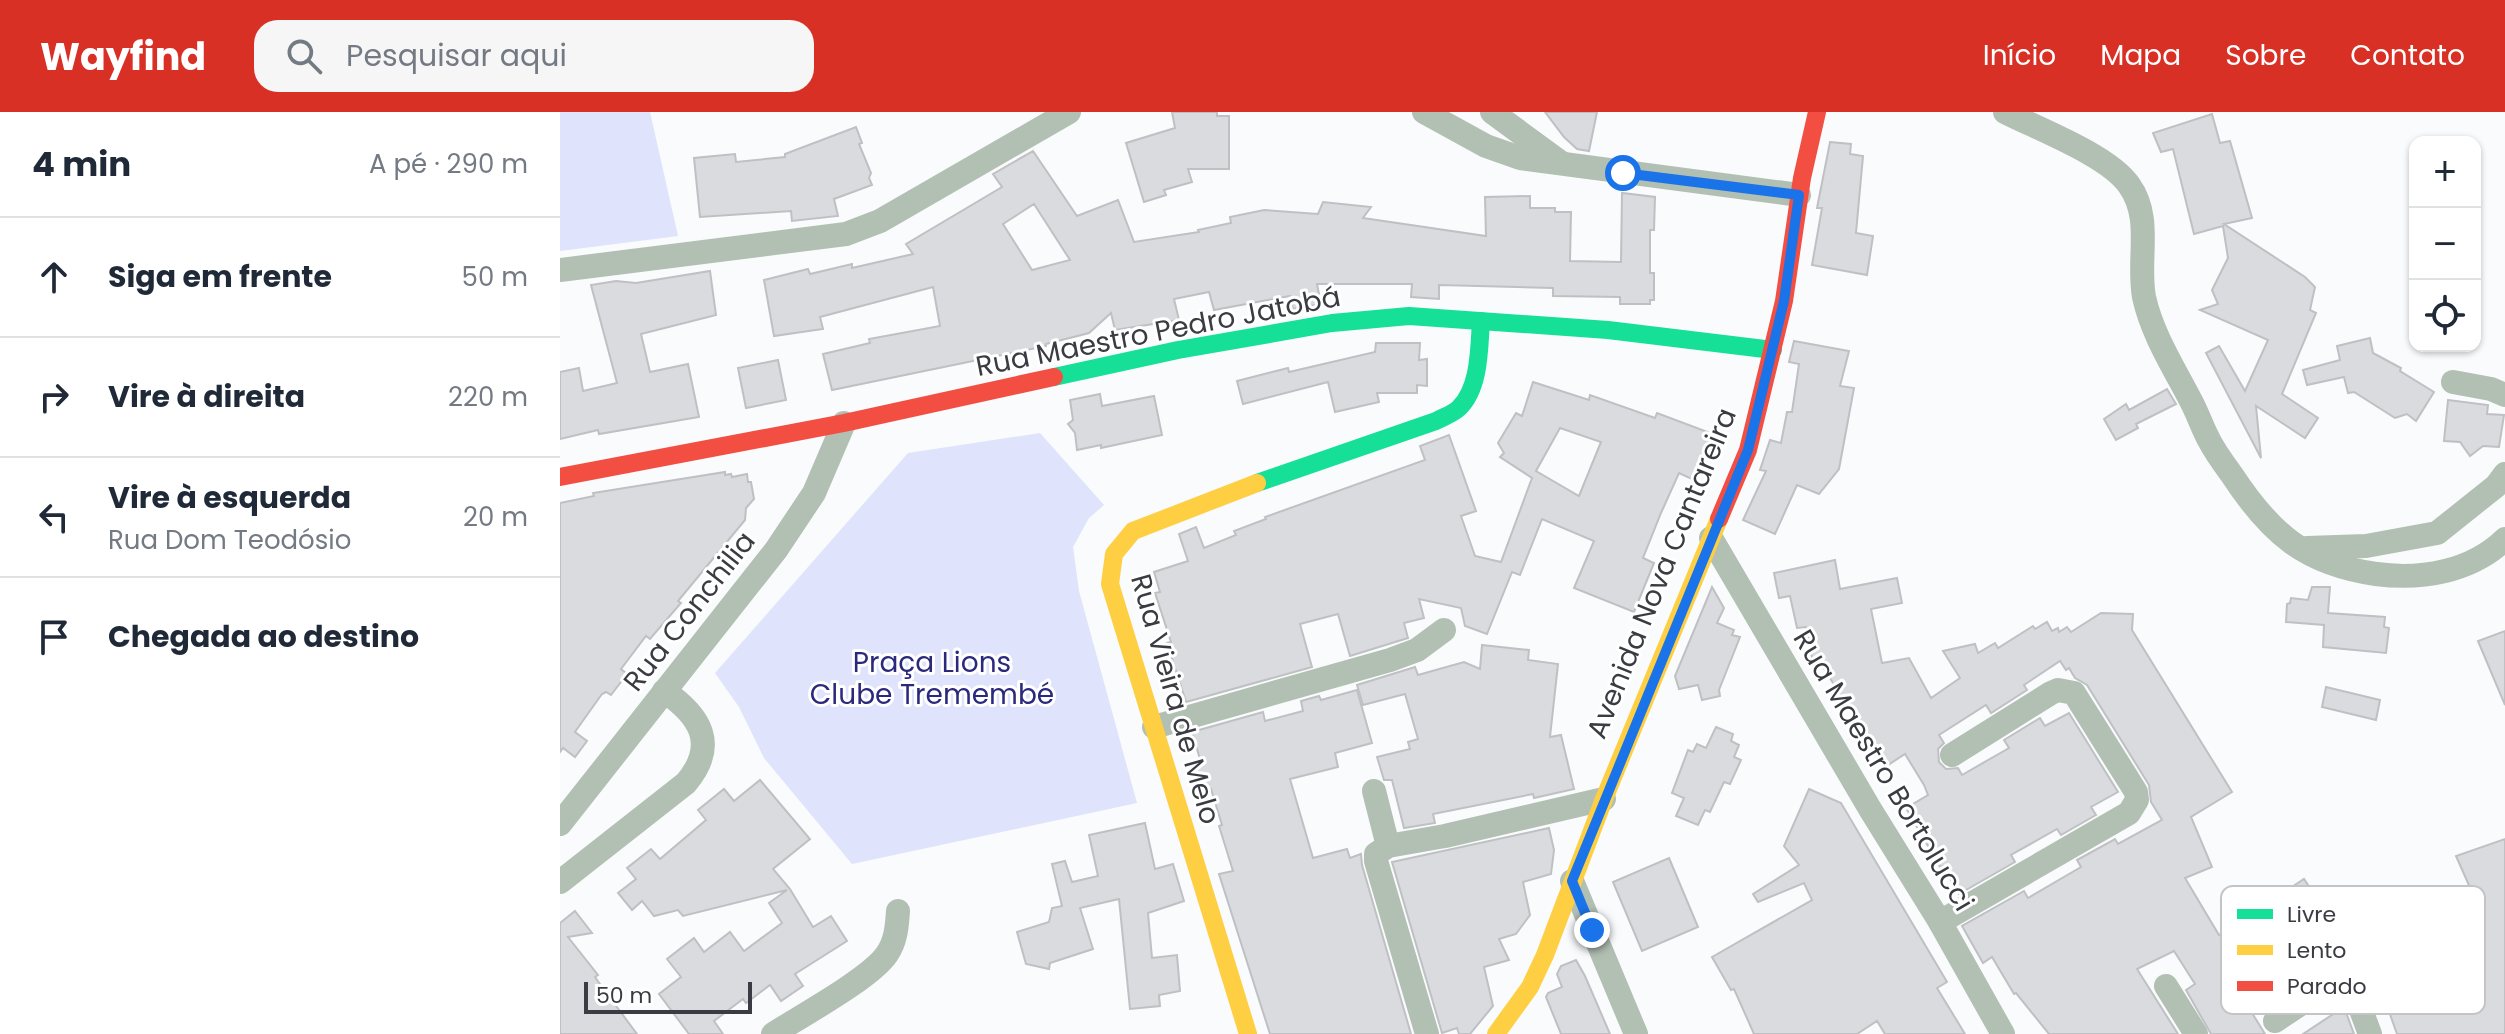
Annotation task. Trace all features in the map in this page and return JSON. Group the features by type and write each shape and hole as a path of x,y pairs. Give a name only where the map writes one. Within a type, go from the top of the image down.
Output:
{"street":[{"path":"560,270 807,240 854,231 880,221 1069,112"},
{"path":"1424,112 1486,146 1520,158 1799,195"},
{"path":"1492,112 1565,166"},
{"name":"Avenida Nova Cantareira","path":"1496,1034 1530,987 1545,955 1604,799 1748,450 1784,301 1799,195 1817,112"},
{"path":"2005,112 2097,158 2123,176 2130,186 2142,216 2145,298 2168,359 2209,442 2246,496 2279,534 2297,548 2352,571 2420,576 2449,571 2476,560 2505,539"},
{"name":"Rua Maestro Pedro Jatobá","path":"560,477 844,423 1178,350 1332,323 1409,316 1723,342 1773,350"},
{"name":"Rua Vieira de Melo","path":"1248,1034 1110,584 1109,568 1118,544 1133,531 1289,471 1436,421 1459,408 1470,389 1478,360 1481,321"},
{"path":"2453,382 2491,389 2505,395"},
{"name":"Rua Conchilia","path":"560,824 776,550 814,493 844,423"},
{"path":"2297,548 2366,546 2437,533 2496,486 2505,474"},
{"name":"Rua Maestro Bortolucci","path":"1711,538 1940,922 2003,1034"},
{"path":"1154,727 1390,660 1417,650 1444,630"},
{"path":"560,882 686,783 699,768 704,751 702,733 693,715 664,691"},
{"path":"1940,922 2129,813 2137,800 2136,792 2074,693 2068,691 2051,693 1952,755"},
{"path":"1374,791 1388,846"},
{"path":"1427,1034 1376,861 1380,850 1604,799"},
{"path":"1572,881 1636,1034"},
{"path":"773,1034 872,971 887,954 896,936 898,911"},
{"path":"2166,986 2196,1034"},
{"path":"2275,1021 2286,1014"},
{"path":"2362,1014 2370,1034"}],"green space":[{"path":"560,112 650,112 678,236 560,251"},
{"name":"Praça Lions Clube Tremembé","path":"1040,433 1104,505 1089,518 1073,547 1079,591 1137,803 852,864 764,758 739,707 715,673 908,453"}],"building":[{"path":"1172,112 1217,112 1217,116 1229,116 1229,169 1188,169 1192,182 1164,190 1166,195 1144,202 1126,143 1175,128"},
{"path":"1545,112 1597,112 1589,151 1577,149"},
{"path":"2212,114 2220,143 2230,141 2252,218 2224,224 2305,277 2315,287 2310,310 2316,313 2282,394 2318,418 2305,438 2256,406 2261,458 2206,353 2219,346 2245,391 2268,340 2200,310 2218,304 2212,290 2228,258 2223,226 2194,234 2173,149 2161,152 2153,133"},
{"path":"856,127 872,185 834,199 838,216 792,221 791,211 700,217 694,158 735,154 736,162 785,157 785,154"},
{"path":"1830,142 1851,144 1850,154 1863,156 1856,233 1873,236 1867,275 1812,265 1822,208 1817,208"},
{"path":"1033,151 1077,216 1118,200 1134,242 1199,232 1231,223 1230,217 1264,210 1318,214 1323,202 1371,207 1363,218 1486,236 1485,197 1530,196 1530,208 1555,208 1555,212 1571,212 1570,261 1621,262 1622,193 1655,197 1654,230 1650,230 1650,273 1654,273 1654,300 1650,300 1650,304 1620,304 1620,297 1553,296 1553,288 1439,285 1439,299 1411,297 1412,284 1317,284 1321,304 1293,309 1290,296 1214,310 1209,292 1174,299 1179,320 1115,330 1111,313 1089,333 1046,346 832,390 823,354 870,343 869,339 940,326 933,287 820,317 823,329 774,336 764,280 808,269 810,274 852,264 852,268 913,254 906,244 1002,187 993,174","holes":["1034,204 1070,260 1032,270 1003,224"]},
{"path":"710,271 716,315 641,334 650,372 688,364 699,417 599,434 598,430 560,439 560,372 579,368 583,391 617,383 591,285 616,281 636,283"},
{"path":"2370,338 2373,353 2401,368 2400,371 2434,392 2416,421 2407,414 2395,418 2354,392 2348,393 2344,377 2307,385 2303,370 2340,360 2337,346"},
{"path":"1794,341 1849,351 1840,386 1854,388 1839,469 1819,494 1797,485 1775,534 1743,520 1766,471 1760,470 1770,440 1781,443 1787,412 1792,412 1799,364 1789,362"},
{"path":"1376,343 1420,343 1419,360 1427,359 1427,386 1417,385 1417,393 1377,393 1379,402 1335,412 1328,382 1243,404 1237,381 1375,352"},
{"path":"778,360 786,400 746,408 738,368"},
{"path":"1533,382 1589,400 1590,395 1655,418 1657,413 1713,434 1694,480 1679,473 1661,513 1643,558 1654,563 1634,612 1574,588 1594,541 1542,519 1520,575 1512,572 1487,634 1465,626 1461,608 1419,599 1424,618 1404,623 1408,638 1350,656 1338,614 1300,624 1312,667 1186,702 1167,643 1171,642 1155,593 1160,592 1154,572 1188,561 1179,534 1196,527 1204,548 1236,535 1234,531 1265,517 1425,460 1420,446 1449,435 1476,511 1461,516 1475,556 1501,562 1532,478 1500,457 1504,453 1498,443 1516,413 1522,416","holes":["1560,428 1601,442 1579,496 1536,471"]},
{"path":"2167,389 2176,404 2136,424 2138,428 2116,440 2104,419 2126,404 2129,410"},
{"path":"1100,394 1102,406 1154,396 1162,435 1077,450 1075,433 1068,424 1073,420 1070,400"},
{"path":"2448,400 2488,405 2487,414 2504,415 2499,447 2483,446 2470,456 2460,442 2444,441"},
{"path":"725,472 725,475 731,474 732,477 747,474 748,482 751,482 754,499 746,508 745,520 678,601 681,603 650,639 646,636 621,669 627,674 611,695 606,692 602,694 575,732 587,741 575,757 563,748 560,752 560,503 594,496 593,493"},
{"path":"1835,560 1840,589 1897,578 1902,603 1871,609 1882,663 1909,658 1931,698 1960,678 1943,651 1975,644 1978,653 1995,643 1998,648 2033,626 2035,629 2047,622 2052,631 2058,628 2059,632 2067,627 2071,632 2101,613 2133,614 2132,630 2232,792 2191,817 2212,867 2185,878 2221,934 2221,1014 2253,1014 2265,1034 2211,1034 2186,990 2195,984 2174,951 2137,969 2178,1034 2049,1034 2014,994 1992,957 1983,963 1962,926 2024,891 2028,898 2081,867 2077,860 2115,839 2118,844 2162,820 2151,802 2149,785 2087,685 2075,678 2069,668 2066,670 2060,661 2024,685 2027,690 1991,713 1986,705 1939,735 1944,743 1938,749 1939,762 1946,769 1958,768 1962,775 2009,748 2004,740 2040,718 2045,726 2069,713 2118,792 2091,807 2096,815 2061,835 2057,829 2011,855 2015,862 1959,894 1906,808 1928,795 1924,785 1905,754 1885,767 1820,662 1813,663 1806,627 1797,628 1790,596 1779,598 1774,573"},
{"path":"1712,587 1724,608 1717,623 1734,630 1732,635 1740,637 1719,690 1720,696 1702,700 1698,685 1679,689 1675,676"},
{"path":"2312,587 2330,587 2328,613 2385,617 2384,627 2389,628 2386,653 2323,647 2324,625 2286,622 2287,604 2291,598 2308,600"},
{"path":"2505,631 2505,705 2478,641"},
{"path":"1482,645 1529,650 1528,660 1558,664 1550,737 1561,735 1574,789 1433,814 1435,823 1404,828 1392,780 1384,780 1377,757 1410,749 1408,742 1418,739 1405,694 1363,705 1357,685 1415,667 1418,675 1464,662 1480,669"},
{"path":"2326,687 2380,700 2376,720 2322,707"},
{"path":"1357,690 1372,743 1335,753 1338,767 1290,779 1313,858 1347,849 1350,858 1361,854 1411,1034 1270,1034 1219,874 1233,871 1219,826 1222,825 1211,789 1197,793 1190,770 1202,766 1192,732 1263,712 1265,721 1303,711 1301,701 1319,696 1321,700"},
{"path":"1716,727 1733,734 1731,741 1739,745 1734,757 1741,760 1730,784 1724,782 1710,812 1705,810 1698,825 1676,816 1684,798 1672,793 1688,750 1693,752 1697,744 1706,748"},
{"path":"760,780 810,839 773,869 790,889 813,927 831,916 847,941 795,974 803,986 781,1001 770,985 746,1003 743,999 714,1021 723,1034 689,1034 659,994 681,977 667,959 694,938 704,952 730,932 744,951 782,923 769,903 787,890 683,916 678,910 654,916 642,901 632,910 618,893 636,879 627,868 651,849 660,859 706,820 698,810 724,789 734,801"},
{"path":"1809,789 1841,803 1947,982 1937,988 1965,1034 1885,1034 1877,1021 1857,1034 1754,1034 1734,989 1731,990 1712,957 1812,900 1804,883 1758,902 1753,894 1799,865 1784,846"},
{"path":"1145,823 1155,869 1173,864 1184,901 1148,913 1152,958 1177,955 1180,991 1159,995 1160,1006 1130,1009 1119,899 1080,908 1093,949 1050,963 1049,969 1026,964 1017,932 1049,922 1052,908 1062,906 1052,864 1065,861 1072,882 1098,876 1089,835"},
{"path":"1549,828 1554,850 1551,874 1523,882 1530,915 1516,934 1499,939 1509,960 1484,967 1493,1006 1470,1034 1459,1034 1457,1028 1442,1033 1392,862"},
{"path":"2505,839 2505,1034 2397,1034 2390,1014 2485,1014 2485,886 2469,886 2456,856"},
{"path":"1669,858 1698,927 1642,951 1613,882"},
{"path":"2304,879 2309,886 2293,886"},
{"path":"575,911 592,933 568,937 598,975 595,977 637,1034 560,1034 560,923"},
{"path":"1576,960 1610,1034 1561,1034 1546,997 1562,987 1557,974 1561,966"},
{"path":"2333,1014 2347,1014 2354,1034 2303,1034"}],"traffic: fast":[{"path":"1054,377 1178,350 1332,323 1409,316 1608,330 1773,350"},
{"path":"1257,483 1436,421 1457,410 1466,400 1475,379 1481,321"}],"traffic: slow":[{"path":"1248,1034 1110,584 1114,554 1133,531 1257,483"},
{"path":"1496,1034 1530,987 1545,955 1604,799 1719,519"}],"traffic: jam":[{"path":"1719,519 1748,450 1784,301 1802,178 1817,112"},
{"path":"560,477 844,423 1054,377"}],"route":[{"path":"1592,930 1572,881 1748,450 1784,301 1799,195 1623,173"}]}
